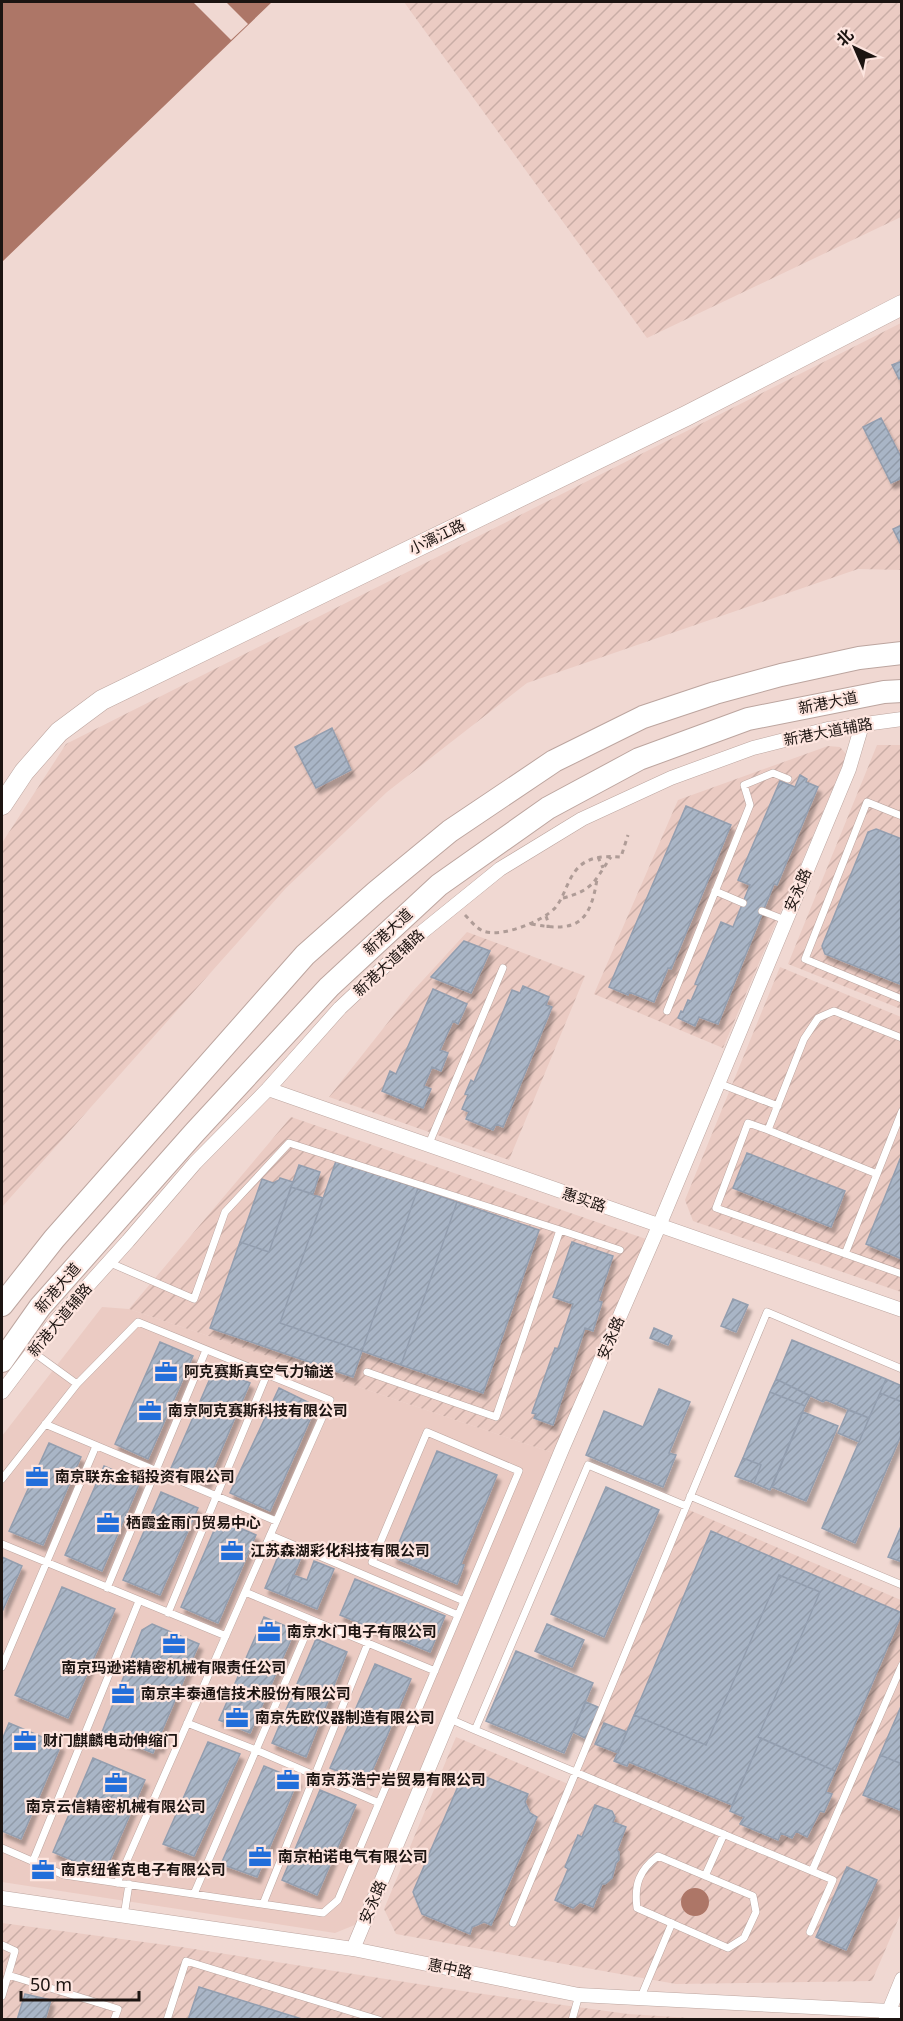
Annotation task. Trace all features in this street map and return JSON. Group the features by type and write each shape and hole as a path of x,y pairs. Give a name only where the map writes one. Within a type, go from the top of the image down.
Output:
{"main road":[{"path":"2,1305 54,1239 305,956 376,892 450,831 554,761 643,717 715,693 780,675 859,658 902,653"},
{"name":"新港大道","path":"2,1361 40,1307 195,1132 329,987 439,885 548,808 639,759 748,719 884,692 902,691"}],"street":[{"name":"小漓江路","path":"2,805 24,772 59,732 102,700 686,416 902,305"},
{"name":"新港大道辅路","path":"2,1392 55,1322 195,1163 268,1089 339,1008 416,937 500,869 582,819 671,778 753,748 828,729 902,719"},
{"name":"安永路","path":"353,1949 563,1447 659,1226 849,768 862,725"},
{"name":"惠实路","path":"268,1089 902,1310"},
{"name":"惠中路","path":"2,1898 353,1949 579,1995 892,2015"},
{"path":"892,2015 902,1979"}],"lane":[{"path":"666,1011 750,805 744,785 773,773 788,779"},
{"path":"902,816 867,802 805,959 902,999"},
{"path":"715,891 743,903"},
{"path":"762,911 785,921"},
{"path":"428,1146 503,968"},
{"path":"768,1130 804,1039 818,1018 834,1011 902,1038"},
{"path":"718,1083 778,1106"},
{"path":"845,1254 902,1112"},
{"path":"877,1174 748,1123 716,1208 902,1274"},
{"path":"108,1262 194,1299 225,1212 290,1143 621,1250"},
{"path":"367,1372 496,1417 560,1230"},
{"path":"513,1923 767,1312 902,1369"},
{"path":"2,1479 77,1384 138,1322 330,1400 117,1882"},
{"path":"107,1588 206,1350"},
{"path":"33,1352 77,1384"},
{"path":"168,1613 267,1374"},
{"path":"45,1424 276,1521"},
{"path":"2,1848 64,1875 323,1913 338,1900 519,1471 427,1432 372,1562 464,1601"},
{"path":"2,1667 96,1446"},
{"path":"475,1730 588,1465 686,1506"},
{"path":"690,1496 902,1585"},
{"path":"270,1535 458,1615"},
{"path":"2,1544 226,1636"},
{"path":"245,1592 435,1671"},
{"path":"33,1861 140,1601"},
{"path":"194,1894 312,1620"},
{"path":"263,1904 368,1643"},
{"path":"812,1871 902,1665"},
{"path":"450,1719 833,1880 810,1932"},
{"path":"187,1723 379,1803"},
{"path":"705,1876 723,1834"},
{"path":"658,1856 753,1896 756,1912 744,1938 728,1948 672,1923 637,1908 635,1892 645,1866 658,1856"},
{"path":"124,1916 129,1884"},
{"path":"640,1999 672,1923"},
{"path":"2,1945 15,1951 2,1996"},
{"path":"167,2019 186,1961 379,2019"},
{"path":"8,1975 118,2009 114,2019"},
{"path":"572,2019 579,1995"}],"path":[{"path":"465,915 483,931 497,934 530,924 546,916 562,898 572,875 583,864 598,857 621,857 628,835"},
{"path":"598,857 603,868"},
{"path":"562,898 586,891 611,857"},
{"path":"530,924 548,928 573,926 584,916 593,896 597,879"},
{"path":"586,891 588,895 593,896"},
{"path":"546,916 548,928"}],"shaded area":[{"path":"2,2 272,2 2,262"},
{"path":"404,2 901,2 901,217 647,338"},
{"path":"901,323 901,570 858,569 527,683 387,792 286,888 2,1207 2,843 66,744"},
{"path":"877,745 901,745 901,1009 788,964"},
{"path":"828,746 840,747 847,755 723,1048 594,994 678,800"},
{"path":"467,932 585,976 509,1160 329,1097 412,992"},
{"path":"780,967 901,1017 901,1292 693,1221 685,1200"},
{"path":"291,1117 646,1239 556,1454 129,1309"},
{"path":"102,1307 129,1309 556,1454 357,1924 335,1933 2,1882 2,1436"},
{"path":"689,1510 901,1600 901,1913 872,1981 676,1984 396,1934 384,1909 456,1737 573,1786"},
{"path":"695,1888 705,1892 709,1902 705,1912 695,1916 685,1912 681,1902 685,1892"},
{"path":"2,1923 181,1947 628,2014 705,2019 2,2019"}],"pier":[{"path":"193,2 226,2 248,24 231,40"}],"building":[{"path":"902,361 902,377 899,379 892,365"},
{"path":"881,418 902,459 902,478 891,483 863,427"},
{"path":"902,525 902,543 900,543 893,529"},
{"path":"332,728 351,770 316,788 295,747"},
{"path":"800,775 807,779 806,782 818,787 777,885 774,884 718,1024 699,1017 695,1026 678,1018 688,1000 691,1001 698,985 695,984 721,922 733,927 750,885 738,880 780,781 795,787"},
{"path":"686,806 731,825 671,969 668,968 654,1002 609,987"},
{"path":"876,829 902,839 902,985 825,954 822,946 868,832"},
{"path":"464,941 490,951 471,993 431,977"},
{"path":"523,986 549,997 546,1005 552,1007 503,1127 496,1124 493,1130 466,1119 469,1112 462,1109 468,1095 465,1094 471,1080 474,1082 512,990 520,993"},
{"path":"433,989 467,1004 458,1024 453,1021 440,1050 448,1053 441,1071 432,1067 424,1086 431,1089 423,1108 382,1091 390,1071 396,1074"},
{"path":"747,1153 845,1191 831,1227 733,1188"},
{"path":"902,1154 902,1259 866,1244"},
{"path":"336,1161 418,1188 362,1351 280,1323"},
{"path":"299,1165 320,1172 313,1194 291,1187"},
{"path":"280,1178 293,1182 269,1252 240,1242 262,1179 273,1183"},
{"path":"291,1187 323,1198 280,1323 362,1351 353,1377 210,1328 240,1242 269,1252"},
{"path":"418,1188 457,1202 401,1365 362,1351"},
{"path":"457,1202 539,1230 483,1393 401,1365"},
{"path":"572,1242 613,1256 598,1301 602,1302 593,1331 585,1328 553,1425 534,1418 536,1414 532,1413 555,1348 558,1349 573,1304 553,1297"},
{"path":"733,1299 748,1305 736,1332 721,1326"},
{"path":"654,1328 672,1336 668,1345 650,1338"},
{"path":"792,1340 886,1379 869,1418 826,1400 823,1402 776,1379"},
{"path":"160,1342 193,1356 148,1459 115,1444"},
{"path":"215,1367 250,1383 207,1483 171,1468"},
{"path":"776,1379 810,1396 805,1406 770,1392"},
{"path":"886,1379 902,1386 902,1402 880,1393"},
{"path":"279,1388 316,1406 270,1511 230,1493"},
{"path":"659,1389 690,1402 669,1453 676,1455 663,1487 586,1455 604,1411 643,1427"},
{"path":"770,1392 805,1406 770,1490 754,1483 761,1465 743,1458"},
{"path":"880,1393 902,1402 902,1433 855,1543 822,1528"},
{"path":"848,1410 869,1418 859,1442 838,1433"},
{"path":"803,1412 838,1426 806,1501 772,1487"},
{"path":"49,1443 81,1457 43,1545 9,1531"},
{"path":"437,1451 497,1475 461,1564 464,1565 457,1584 393,1557"},
{"path":"743,1458 761,1465 754,1483 735,1476"},
{"path":"104,1466 140,1482 102,1571 65,1555"},
{"path":"606,1487 659,1510 604,1637 551,1614"},
{"path":"161,1492 198,1508 160,1595 123,1580"},
{"path":"219,1519 256,1535 218,1623 181,1607"},
{"path":"902,1524 902,1562 888,1557"},
{"path":"711,1531 902,1613 835,1771 758,1737 820,1592 779,1575 706,1745 634,1715"},
{"path":"282,1547 302,1555 285,1596 265,1588"},
{"path":"2,1557 22,1566 2,1612"},
{"path":"314,1561 334,1569 317,1609 285,1596 293,1575 307,1580"},
{"path":"779,1575 820,1592 758,1737 761,1738 732,1805 629,1762 627,1766 614,1761 634,1715 706,1745"},
{"path":"355,1579 445,1616 430,1652 340,1615"},
{"path":"62,1587 115,1609 68,1718 15,1695"},
{"path":"264,1617 295,1630 250,1733 219,1720"},
{"path":"152,1624 199,1644 161,1733 165,1735 160,1747 156,1745 153,1753 102,1732 142,1630"},
{"path":"547,1624 584,1640 572,1667 535,1651"},
{"path":"316,1639 347,1652 306,1757 272,1743"},
{"path":"516,1651 593,1683 564,1753 486,1721"},
{"path":"375,1664 411,1679 367,1783 330,1768"},
{"path":"586,1702 600,1708 587,1739 573,1732"},
{"path":"902,1704 902,1764 880,1755"},
{"path":"9,1723 61,1745 21,1839 2,1831 2,1740"},
{"path":"604,1723 627,1732 618,1753 595,1744"},
{"path":"761,1738 835,1771 826,1792 832,1794 824,1812 820,1811 807,1837 796,1831 792,1838 781,1833 778,1840 740,1824 744,1817 730,1811"},
{"path":"208,1742 240,1754 194,1856 163,1844"},
{"path":"880,1755 902,1764 902,1811 863,1795"},
{"path":"93,1758 145,1780 104,1874 53,1852"},
{"path":"264,1766 298,1780 257,1877 221,1864"},
{"path":"481,1775 528,1794 525,1802 530,1813 537,1817 491,1925 484,1922 472,1927 470,1934 422,1914 413,1892 459,1784 467,1787 478,1783"},
{"path":"320,1790 356,1805 317,1895 282,1880"},
{"path":"595,1805 612,1811 615,1817 613,1822 626,1827 617,1850 619,1860 612,1878 602,1884 593,1907 580,1902 573,1908 555,1900 568,1869 565,1867 578,1835 582,1837"},
{"path":"847,1867 877,1880 846,1950 816,1937"},
{"path":"199,1987 305,2020 188,2020"},
{"path":"25,1994 51,2000 45,2020 17,2020"}],"place":[{"name":"阿克赛斯真空气力输送","path":"166,1372"},
{"name":"南京阿克赛斯科技有限公司","path":"150,1411"},
{"name":"南京联东金韬投资有限公司","path":"37,1477"},
{"name":"栖霞金雨门贸易中心","path":"108,1523"},
{"name":"江苏森湖彩化科技有限公司","path":"232,1551"},
{"name":"南京水门电子有限公司","path":"269,1632"},
{"name":"南京玛逊诺精密机械有限责任公司","path":"174,1644"},
{"name":"南京丰泰通信技术股份有限公司","path":"123,1694"},
{"name":"南京先欧仪器制造有限公司","path":"237,1718"},
{"name":"财门麒麟电动伸缩门","path":"25,1741"},
{"name":"南京苏浩宁岩贸易有限公司","path":"288,1780"},
{"name":"南京云信精密机械有限公司","path":"116,1783"},
{"name":"南京柏诺电气有限公司","path":"260,1857"},
{"name":"南京纽雀克电子有限公司","path":"43,1870"}]}
